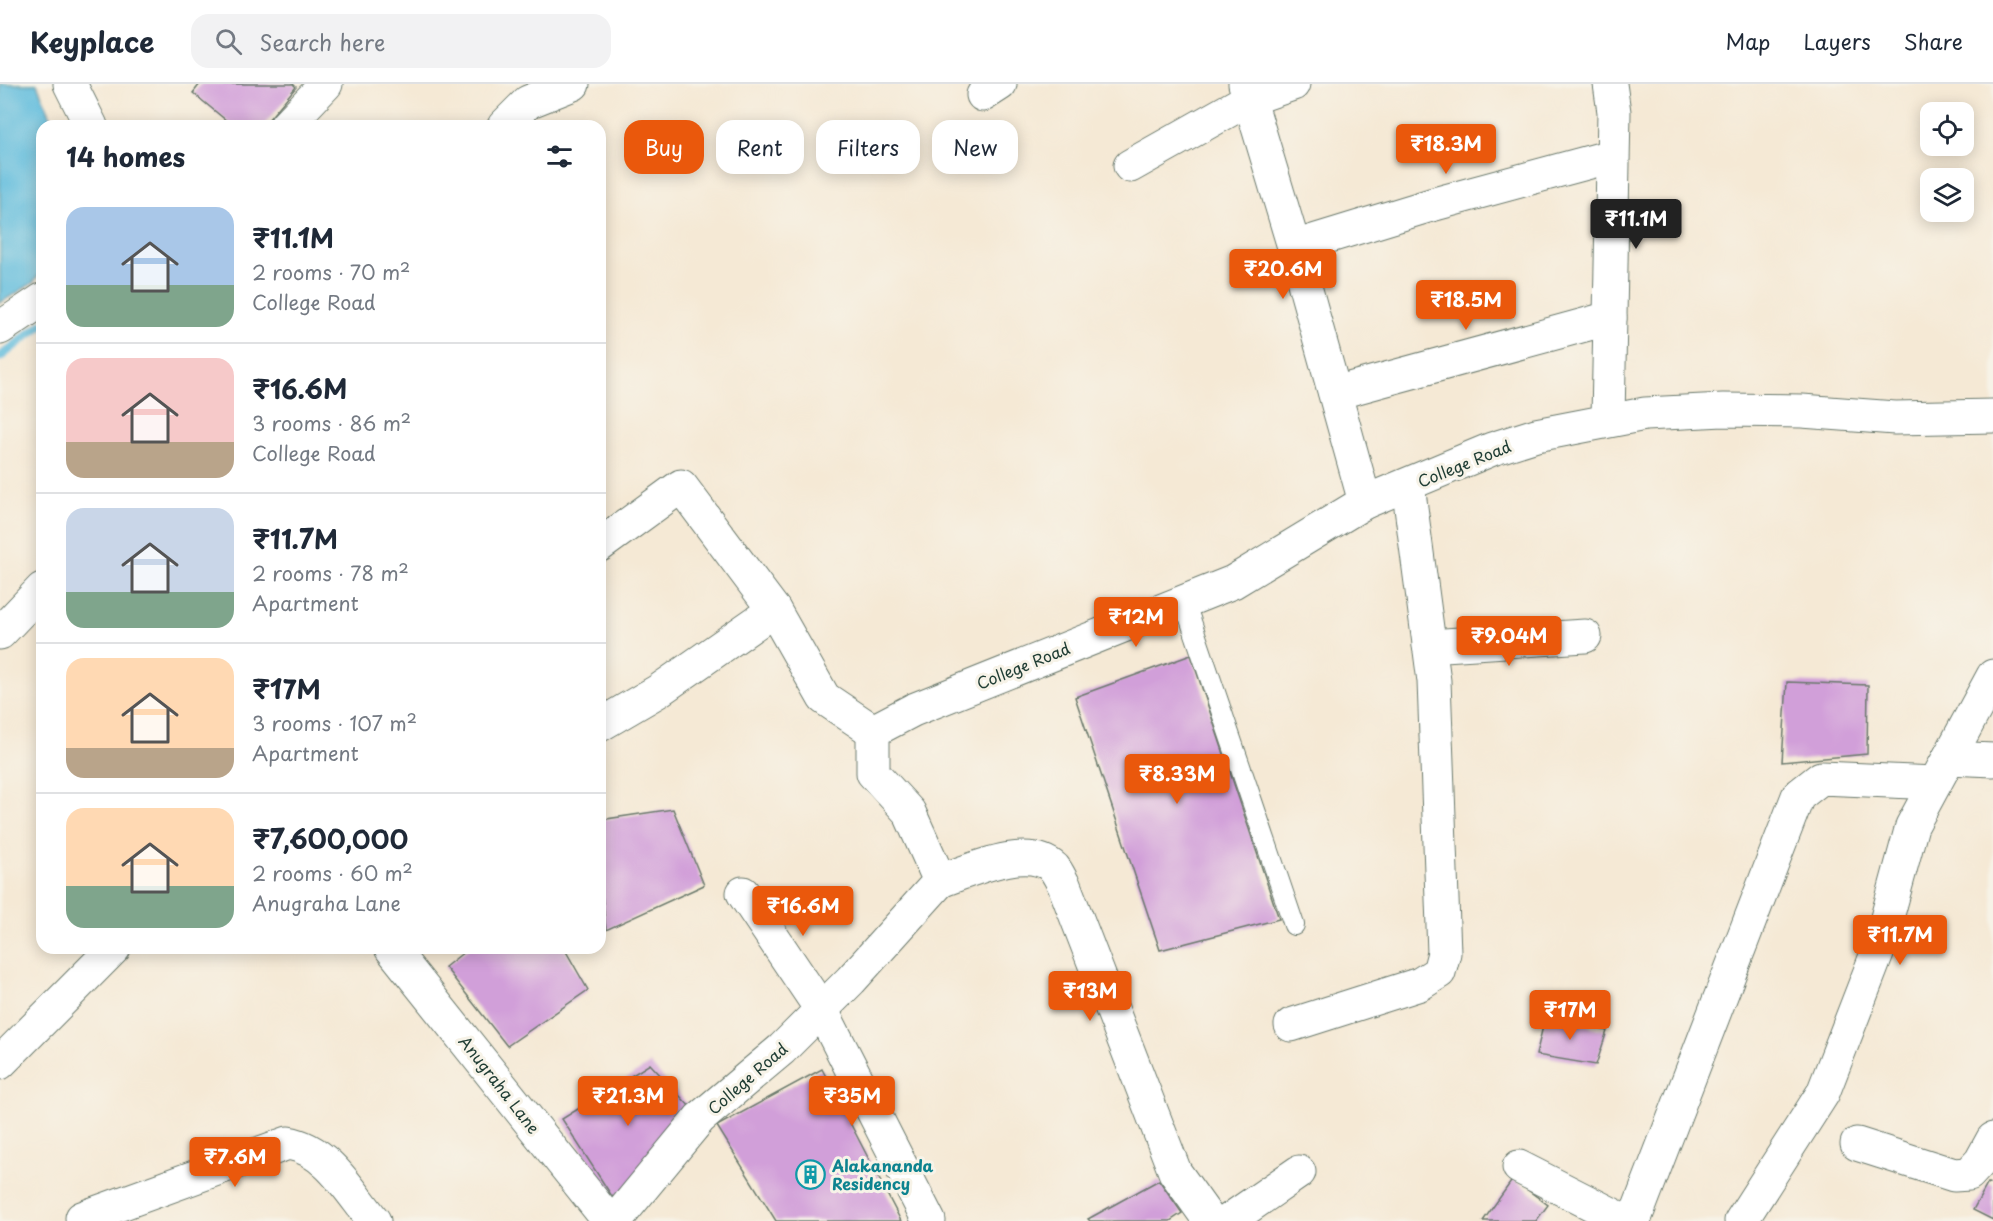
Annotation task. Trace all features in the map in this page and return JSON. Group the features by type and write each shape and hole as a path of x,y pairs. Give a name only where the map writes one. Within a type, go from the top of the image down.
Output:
{"street":[{"path":"70,84 88,120"},
{"path":"292,120 326,84"},
{"path":"510,120 528,102 573,84"},
{"path":"1130,166 1247,91 1293,84"},
{"path":"1608,419 1614,112 1610,84"},
{"path":"1247,91 1294,247 1365,502"},
{"path":"1294,247 1431,205 1612,156"},
{"path":"0,328 36,304"},
{"path":"1335,393 1610,318"},
{"name":"College Road","path":"873,731 913,710 1233,582 1365,502 1492,449 1536,435 1608,419 1645,414 1723,410 1802,411 1895,418 1993,416"},
{"path":"1291,1025 1420,984 1439,972 1444,953 1434,681 1408,485"},
{"path":"606,541 681,486 774,610 824,698 873,731 873,773 909,812 940,880 1014,857 1036,859 1053,867 1064,885 1175,1172 1210,1221"},
{"path":"0,633 36,595"},
{"path":"606,721 658,691 774,610"},
{"path":"1429,646 1585,636"},
{"path":"1741,1221 1823,1093 1878,951 1912,826 1993,676"},
{"path":"1634,1221 1798,796 1821,778 1942,770 1993,760"},
{"name":"College Road","path":"615,1221 700,1118 782,1049 940,880"},
{"path":"743,892 821,1009 929,1221"},
{"path":"0,1063 108,954"},
{"name":"Anugraha Lane","path":"396,954 609,1221"},
{"path":"1857,1143 1954,1175 1969,1174 1981,1161 1993,1139"},
{"path":"81,1218 288,1143 303,1146 318,1154 374,1221"},
{"path":"1519,1167 1625,1221"},
{"path":"1228,1221 1299,1172"}],"lane":[{"path":"1184,602 1294,925"}],"water":[{"path":"0,84 37,84 52,120 36,120 36,279 33,283 0,303"}],"building":[{"path":"200,84 293,84 296,87 268,120 226,120 193,93"},
{"path":"1191,655 1279,919 1160,950 1075,697"},
{"path":"1787,682 1868,685 1867,754 1782,762"},
{"path":"673,809 704,885 606,930 606,819"},
{"path":"461,954 567,954 588,990 507,1046 445,967"},
{"path":"1546,1014 1607,1031 1596,1065 1536,1055"},
{"path":"650,1064 693,1110 615,1201 562,1119"},
{"name":"Alakananda Residency","path":"822,1069 901,1221 776,1221 717,1126"},
{"path":"1513,1179 1548,1205 1536,1221 1483,1221"},
{"path":"1159,1180 1182,1213 1170,1221 1090,1221 1088,1219"},
{"path":"1988,1183 1993,1185 1993,1220 1973,1210"}],"waterway":[{"path":"0,357 36,329"}],"place":[{"name":"Alakananda Residency","path":"811,1174"}]}
